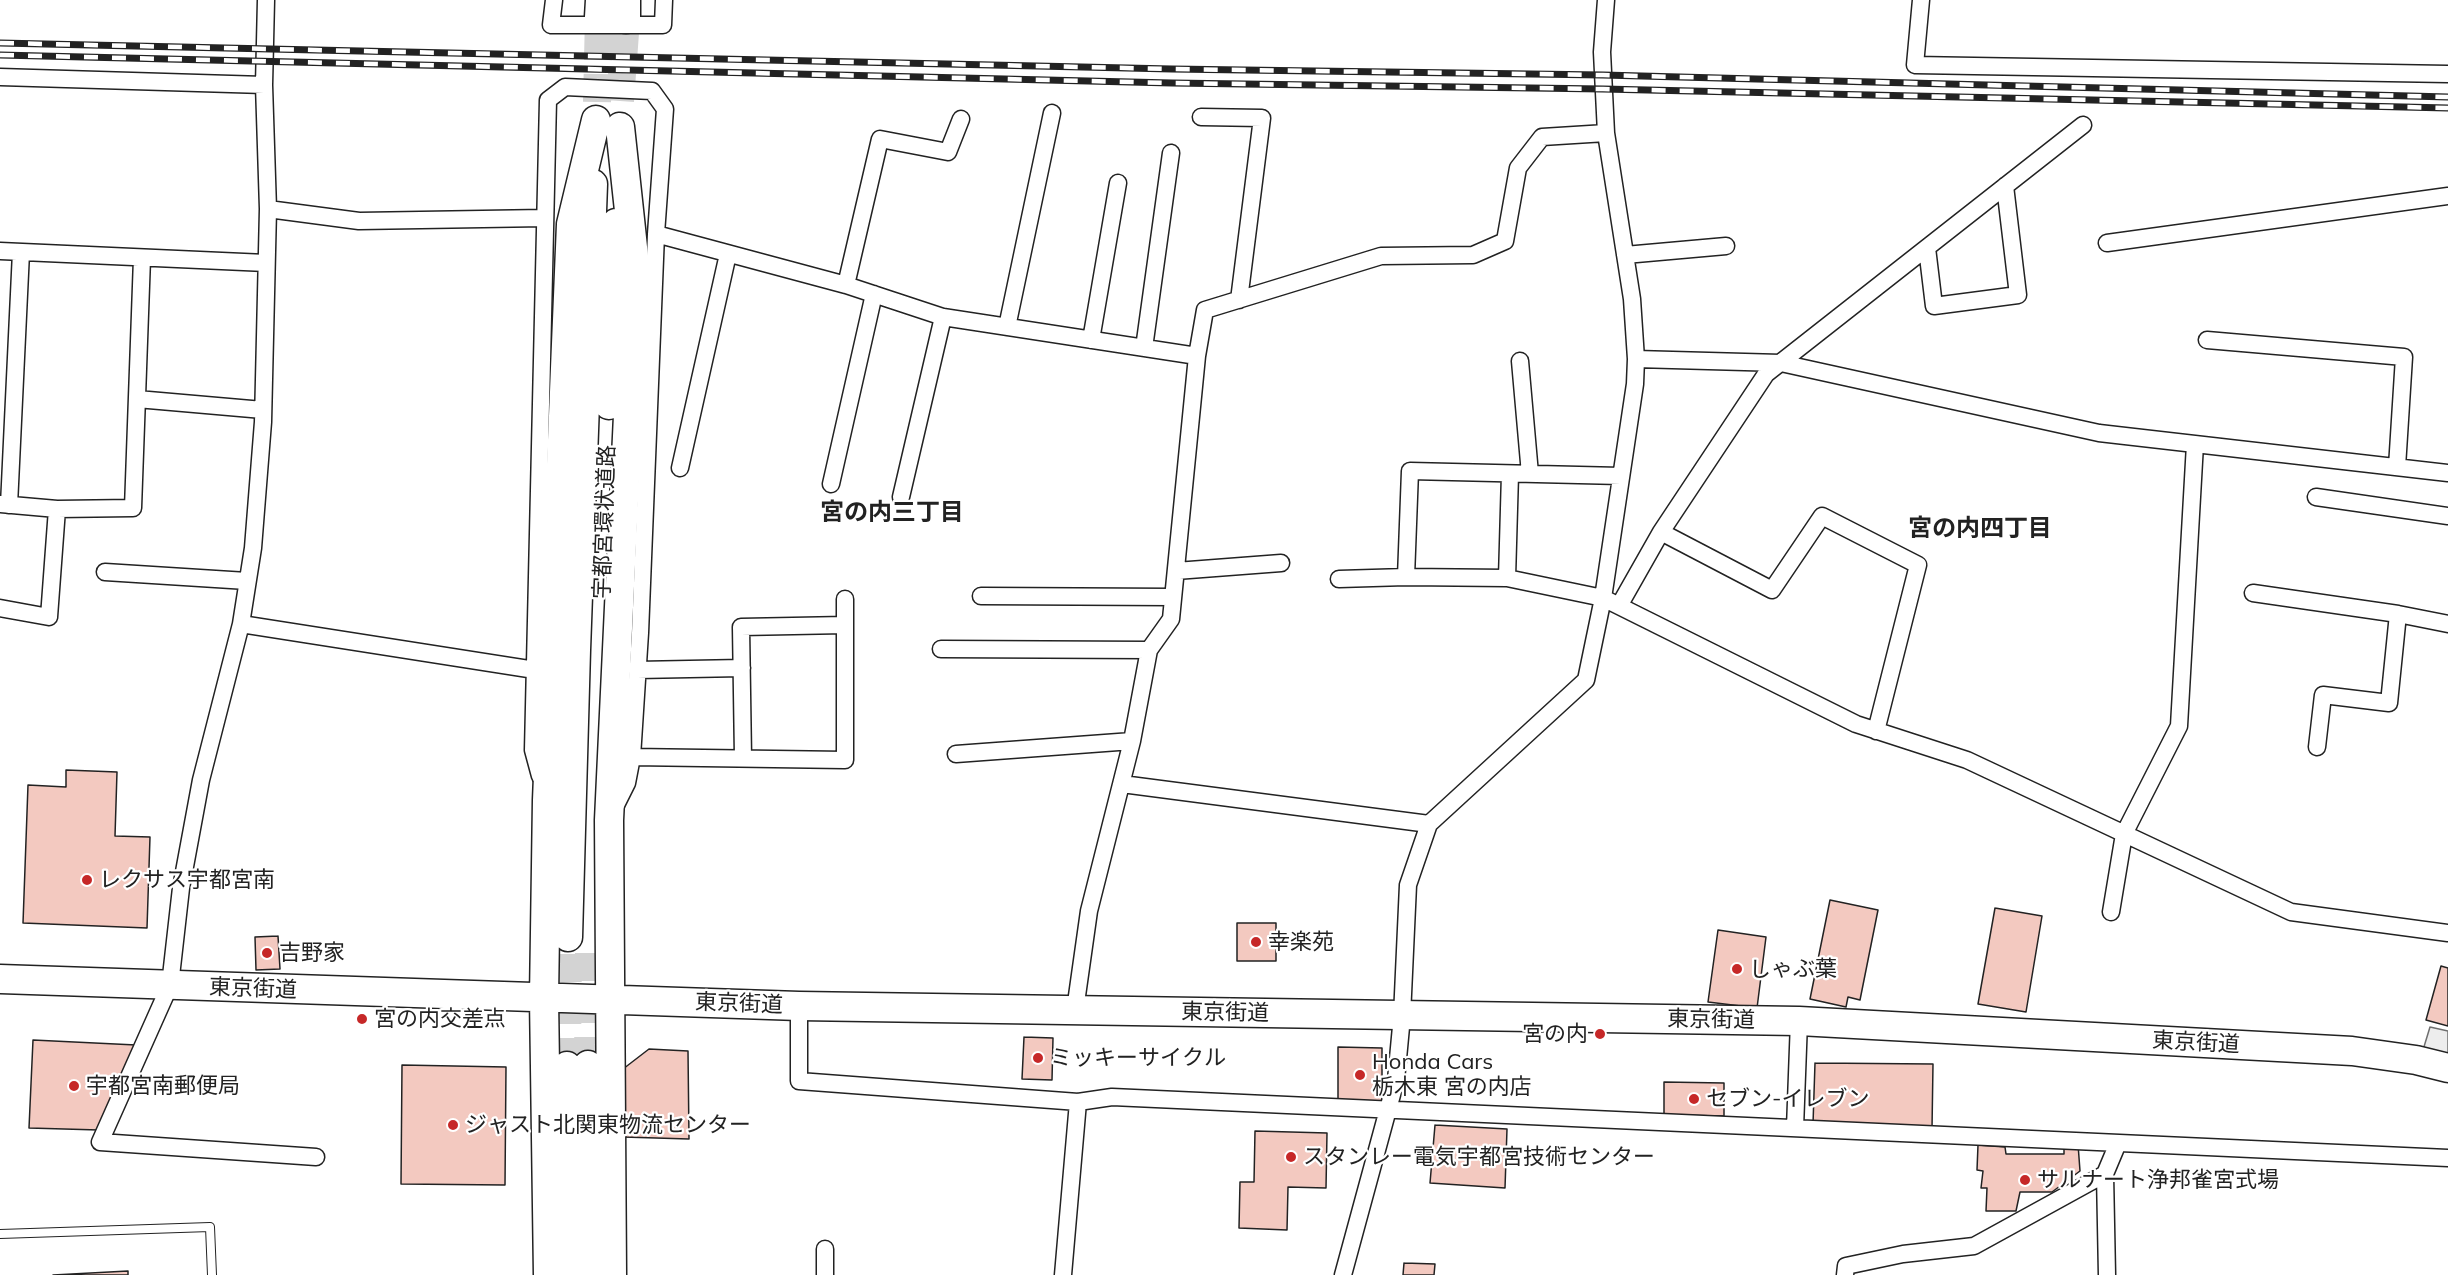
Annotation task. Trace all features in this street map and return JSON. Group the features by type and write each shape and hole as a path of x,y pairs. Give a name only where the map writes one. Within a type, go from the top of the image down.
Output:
{"highway":[{"path":"548,1275 544,998 547,800 571,224 608,113"},
{"path":"608,113 636,266 609,820 612,1275"},
{"name":"宇都宮環状道路","path":"579,940 575,661 608,113"},
{"name":"東京街道","path":"0,979 799,1006 1799,1022 2352,1051 2416,1060 2448,1068"},
{"path":"569,1275 577,1066 592,1275"}],"street":[{"path":"266,0 264,85 268,209 263,410 253,548 241,624 201,780 181,888 170,985 100,1142 316,1158"},
{"path":"554,0 551,25 663,25 664,0"},
{"path":"1343,1275 1396,1080 1402,1016 1408,885 1429,824 1586,680 1604,598 1635,384 1636,359 1632,298 1606,133 1602,52 1606,0"},
{"path":"1921,0 1914,65 2448,74"},
{"path":"0,77 264,85"},
{"path":"547,800 533,750 548,100 565,87 652,91 665,109 656,234 632,757 627,783 609,820"},
{"path":"1007,327 1052,113"},
{"path":"1202,117 1262,118 1239,300"},
{"path":"846,285 880,139 948,152 961,119"},
{"path":"1619,606 1661,532 1766,374 2083,125"},
{"path":"1075,1010 1089,911 1132,741 1149,650 1172,619 1197,356 1204,310 1381,256 1473,255 1494,246 1505,241 1518,168 1542,137 1606,133"},
{"path":"1143,348 1171,153"},
{"path":"1090,340 1118,183"},
{"path":"1927,248 1934,306 2018,295 2005,186"},
{"path":"2107,243 2448,196"},
{"path":"268,209 359,221 544,218"},
{"path":"656,234 846,285 943,317 1197,356"},
{"path":"1625,255 1726,246"},
{"path":"0,251 266,263"},
{"path":"21,252 5,505 57,509 133,508 142,258"},
{"path":"680,468 728,254"},
{"path":"831,484 874,294"},
{"path":"901,497 943,317"},
{"path":"2207,340 2404,357 2397,467"},
{"path":"1636,359 1781,363 2099,433 2448,473"},
{"path":"1520,362 1530,474"},
{"path":"137,399 263,410"},
{"path":"2111,912 2124,834 2179,726 2195,444"},
{"path":"1406,578 1410,471 1621,476"},
{"path":"1507,578 1510,474"},
{"path":"2316,496 2448,516"},
{"path":"0,608 49,616 57,509"},
{"path":"1661,532 1772,590 1822,516 1918,565 1876,730"},
{"path":"1176,571 1281,563"},
{"path":"105,572 248,581"},
{"path":"1339,579 1507,578 1604,598 1856,724 1967,760 2291,912 2448,933"},
{"path":"2253,593 2398,614 2448,624"},
{"path":"981,596 1173,597"},
{"path":"632,757 845,760 845,599"},
{"path":"2317,747 2323,695 2389,703 2398,614"},
{"path":"241,624 535,670"},
{"path":"743,758 741,627 845,625"},
{"path":"941,649 1149,650"},
{"path":"637,670 742,668"},
{"path":"956,754 1132,741"},
{"path":"1122,784 1429,824"},
{"path":"799,1006 799,1081 1077,1102 1112,1096 2448,1158"},
{"path":"1795,1128 1799,1022"},
{"path":"1063,1275 1077,1102"},
{"path":"2107,1275 2105,1174 2118,1143"},
{"path":"1845,1275 1846,1266 1903,1254 1974,1246 2105,1174"},
{"path":"825,1249 825,1275"}],"lane":[{"path":"0,1234 210,1227 212,1275"}],"shaded area":[{"path":"2430,1027 2448,1031 2448,1056 2423,1050"}],"building":[{"name":"レクサス宇都宮南","path":"66,770 117,772 115,836 150,837 147,928 23,923 28,785 66,787"},
{"path":"1830,900 1878,910 1860,1000 1848,997 1846,1007 1810,999"},
{"path":"1995,908 2042,916 2026,1012 1978,1004"},
{"name":"幸楽苑","path":"1237,923 1276,923 1276,961 1237,961"},
{"name":"しゃぶ葉","path":"1718,930 1766,937 1757,1008 1708,1002"},
{"name":"吉野家","path":"278,936 280,969 256,970 255,937"},
{"path":"2441,966 2448,968 2448,1026 2426,1020"},
{"name":"ミッキーサイクル","path":"1024,1037 1053,1038 1052,1080 1022,1079"},
{"name":"宇都宮南郵便局","path":"33,1040 136,1045 99,1130 29,1128"},
{"name":"Honda Cars 栃木東 宮の内店","path":"1338,1047 1382,1048 1382,1102 1338,1102"},
{"path":"649,1049 688,1051 689,1139 623,1137 623,1069"},
{"path":"1815,1063 1933,1064 1932,1129 1813,1124"},
{"name":"ジャスト北関東物流センター","path":"402,1065 506,1067 505,1185 401,1184"},
{"name":"セブン-イレブン","path":"1664,1082 1724,1083 1724,1116 1664,1115"},
{"path":"1435,1125 1507,1129 1505,1188 1430,1183"},
{"name":"スタンレー電気宇都宮技術センター","path":"1255,1131 1327,1133 1326,1188 1288,1187 1287,1230 1239,1228 1240,1182 1254,1182"},
{"name":"サルナート浄邦雀宮式場","path":"2064,1143 2078,1144 2080,1171 2052,1192 2020,1192 2016,1211 1986,1211 1987,1188 1981,1188 1983,1171 1977,1170 1978,1145 2005,1147 2006,1154 2064,1154"},
{"path":"1404,1263 1435,1264 1434,1275 1403,1275"},
{"path":"128,1271 128,1275 53,1275"}],"tunnel":[{"path":"597,102 599,17"},
{"path":"620,101 626,19"},
{"path":"567,1066 568,937"},
{"path":"588,1065 589,944"}],"railway":[{"path":"0,43 1172,69 1603,75 2448,97"},
{"path":"0,55 1172,83 1603,89 2448,108"}],"place":[{"name":"レクサス宇都宮南","path":"87,880"},
{"name":"幸楽苑","path":"1256,942"},
{"name":"吉野家","path":"267,953"},
{"name":"しゃぶ葉","path":"1737,969"},
{"name":"宮の内交差点","path":"362,1019"},
{"name":"宮の内","path":"1600,1034"},
{"name":"ミッキーサイクル","path":"1038,1058"},
{"name":"Honda Cars 栃木東 宮の内店","path":"1360,1075"},
{"name":"宇都宮南郵便局","path":"74,1086"},
{"name":"セブン-イレブン","path":"1694,1099"},
{"name":"ジャスト北関東物流センター","path":"453,1125"},
{"name":"スタンレー電気宇都宮技術センター","path":"1291,1157"},
{"name":"サルナート浄邦雀宮式場","path":"2025,1180"}],"district":[{"name":"宮の内三丁目","path":"892,513"},
{"name":"宮の内四丁目","path":"1980,529"}]}
